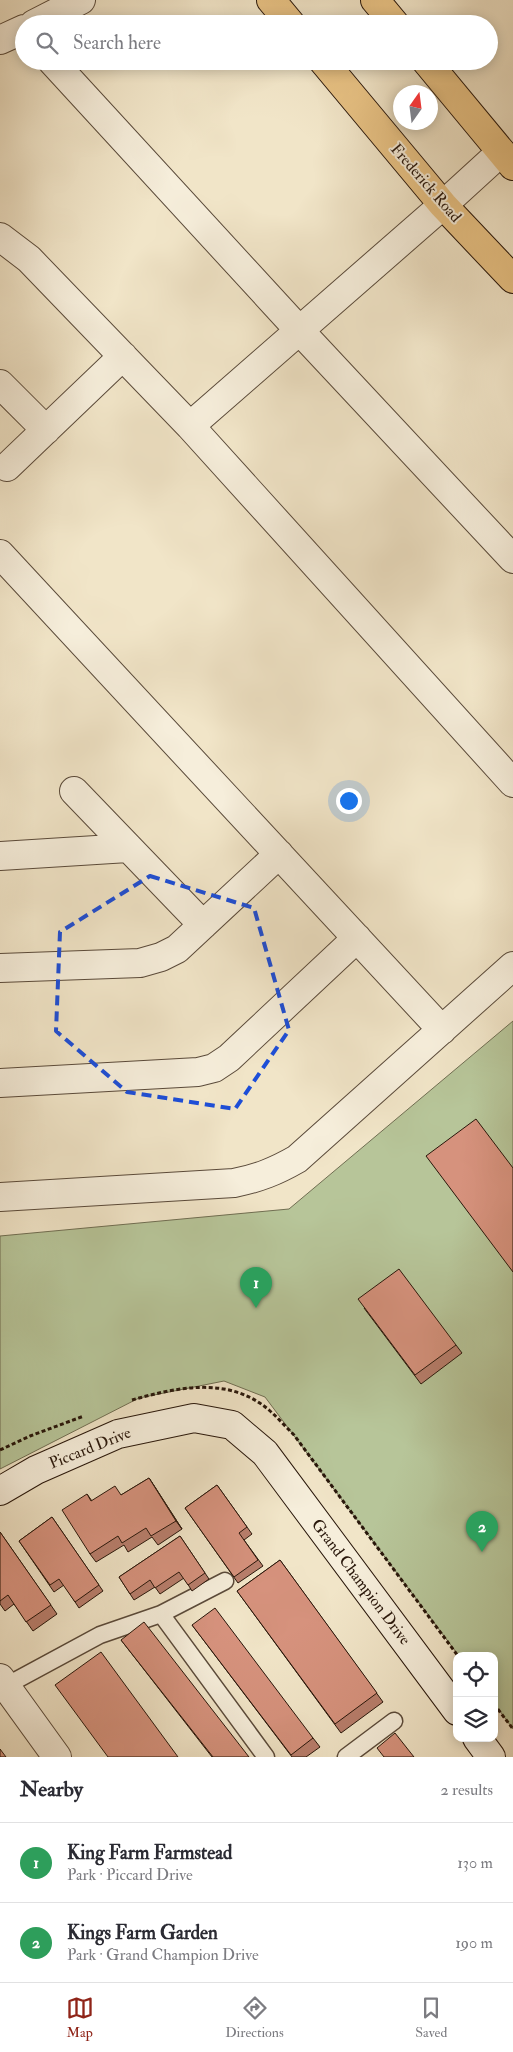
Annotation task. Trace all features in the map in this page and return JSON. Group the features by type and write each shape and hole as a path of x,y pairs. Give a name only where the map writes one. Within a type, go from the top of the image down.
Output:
{"main road":[{"path":"271,0 284,15"},
{"path":"375,0 388,15"},
{"name":"Frederick Road","path":"330,70 443,205 513,279"},
{"path":"433,70 507,159"}],"street":[{"path":"52,15 82,0"},
{"path":"60,70 513,559"},
{"path":"190,426 443,205 507,159"},
{"path":"0,237 29,259 190,426 513,783"},
{"path":"7,467 123,356"},
{"path":"0,384 46,430"},
{"path":"0,554 442,1030"},
{"path":"74,791 203,925"},
{"path":"0,856 128,848"},
{"path":"0,968 140,963 161,957 177,948 278,854"},
{"path":"0,1083 198,1072 214,1068 229,1058 357,938"},
{"path":"0,1197 234,1183 257,1179 297,1159 513,966"},
{"name":"Piccard Drive","path":"0,1491 36,1470 118,1434 194,1418 232,1425 265,1453"},
{"name":"Grand Champion Drive","path":"265,1453 453,1706"},
{"path":"2,1684 57,1757"},
{"path":"480,1742 491,1757"}],"lane":[{"path":"2,1684 100,1635 161,1614 225,1581"},
{"path":"161,1614 266,1757"},
{"path":"346,1757 394,1721"}],"path":[{"path":"498,1709 513,1730"}],"highlighted area":[{"path":"150,876 254,908 289,1030 235,1109 127,1092 56,1031 60,932"}],"green space":[{"path":"513,1021 513,1729 498,1708 498,1652 456,1652 265,1397 224,1381 139,1398 0,1469 0,1236 289,1209"}],"building":[{"path":"476,1119 513,1168 513,1272 426,1156"},
{"path":"399,1269 456,1345 415,1375 358,1299"},
{"path":"149,1478 176,1521 151,1536 146,1528 122,1543 118,1536 90,1554 62,1510 87,1494 91,1501 115,1486 121,1495"},
{"path":"217,1485 247,1527 239,1533 258,1560 234,1577 185,1508"},
{"path":"52,1517 99,1585 75,1602 59,1579 50,1585 19,1541"},
{"path":"0,1532 51,1605 26,1622 8,1595 0,1601"},
{"path":"180,1536 205,1573 188,1585 179,1572 155,1588 150,1580 130,1594 119,1577"},
{"path":"280,1560 377,1693 335,1724 237,1591"},
{"path":"215,1608 313,1738 291,1755 192,1625"},
{"path":"144,1622 249,1757 213,1757 121,1640"},
{"path":"101,1652 178,1757 108,1757 55,1685"},
{"path":"395,1733 414,1757 384,1757 377,1748"},
{"path":"0,1749 6,1757 0,1757"}],"place":[{"name":"King Farm Farmstead","path":"256,1308"},
{"name":"Kings Farm Garden","path":"482,1552"}]}
